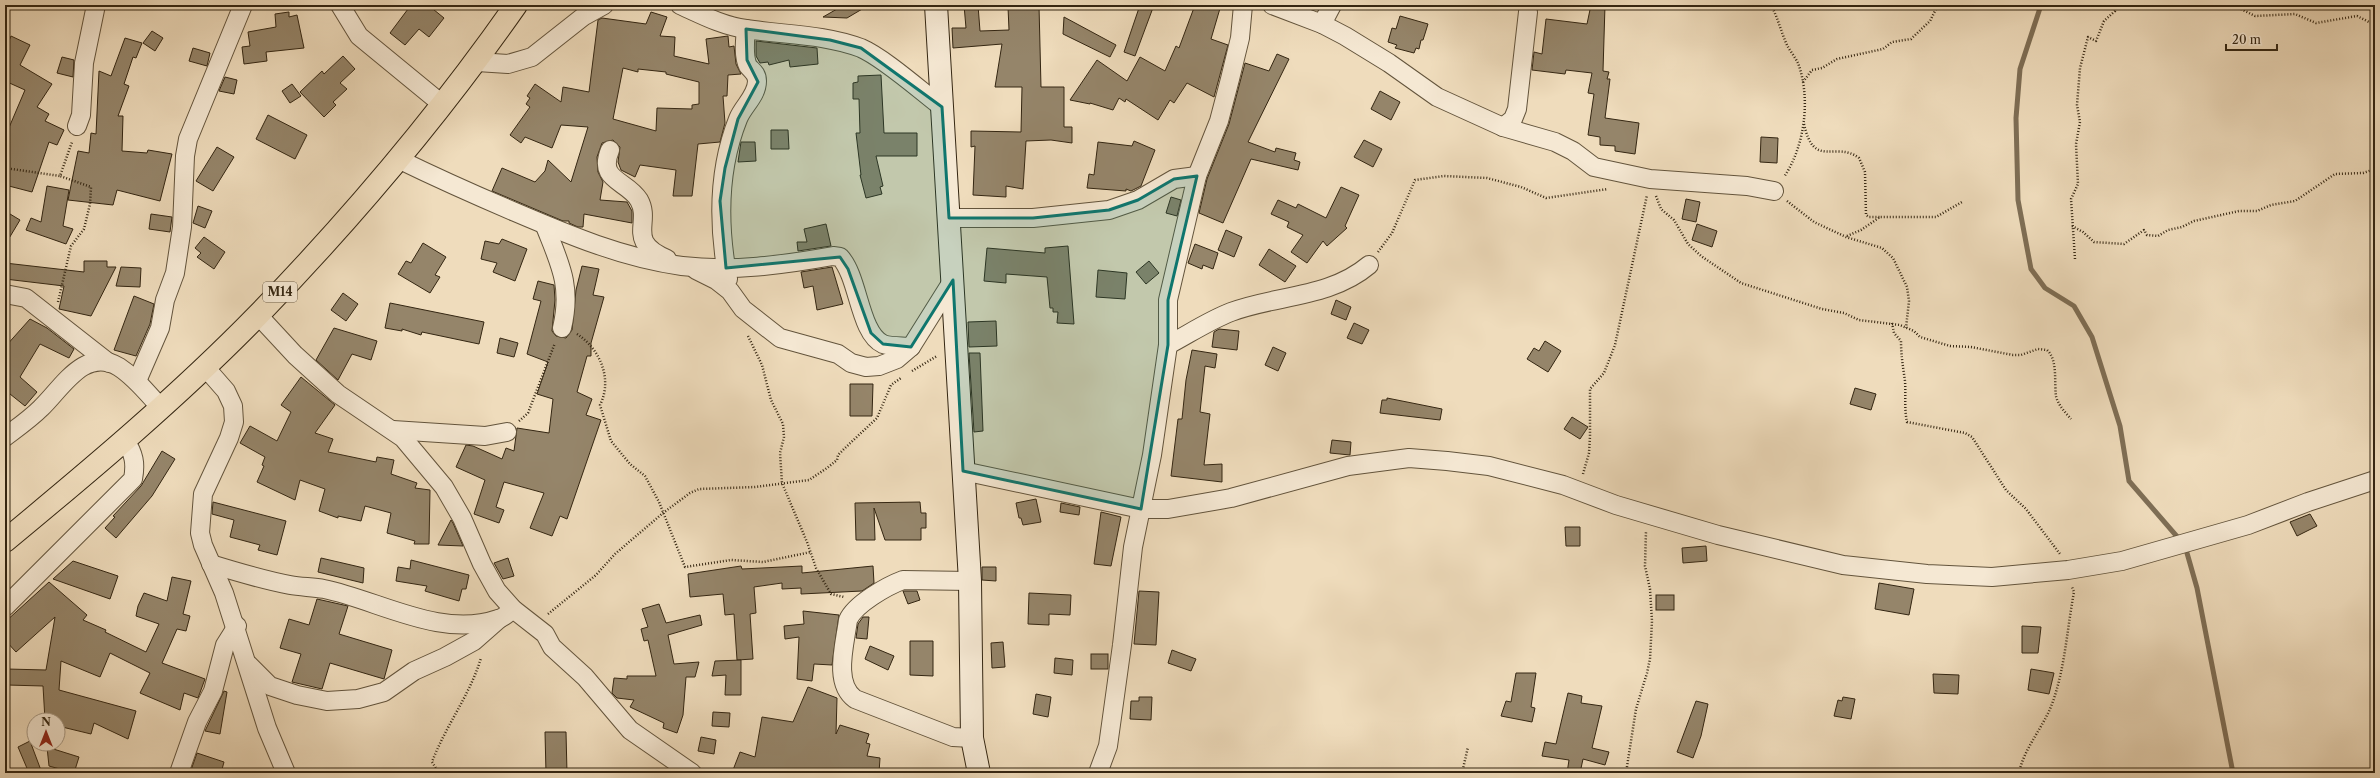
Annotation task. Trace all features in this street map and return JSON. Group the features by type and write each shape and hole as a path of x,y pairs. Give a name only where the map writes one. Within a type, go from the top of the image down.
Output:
{"highway":[{"name":"M14","path":"5,541 161,408 258,315 398,159 443,105 477,62 516,5"}],"street":[{"path":"77,126 81,115 84,63 96,5"},
{"path":"137,381 160,328 165,300 174,273 182,227 185,156 188,138 243,5"},
{"path":"340,5 359,36 443,105"},
{"path":"477,62 508,64 532,57 584,16 604,5"},
{"path":"680,5 714,21 746,29 830,40 861,48 874,55 942,107"},
{"path":"936,5 970,582 972,738 978,773"},
{"path":"1098,773 1108,746 1122,645 1133,547 1141,509 1168,345 1168,300 1197,176 1219,121 1228,86 1240,38 1243,5"},
{"path":"1272,5 1322,24 1389,63 1437,97 1504,128 1555,142 1573,151 1594,167 1650,179 1747,186 1774,191"},
{"path":"1322,24 1332,5"},
{"path":"1504,128 1513,119 1517,108 1528,12"},
{"path":"730,291 726,268 720,201 725,168 738,119 748,104 758,82 756,75 749,66 747,60 746,29"},
{"path":"610,150 606,166 611,175 618,182 631,189 640,202 643,240 651,250 682,266 716,280 730,291 743,309 780,338 838,354 851,363 866,367 879,366 897,359 911,347 953,280"},
{"path":"398,159 545,226 606,249 682,266 726,268 785,265 833,256 840,257 848,269 871,333 883,344 911,347"},
{"path":"949,218 1033,218 1109,210 1138,200 1174,179 1197,176"},
{"path":"545,226 566,284 566,311 562,328"},
{"path":"1168,345 1202,325 1231,312 1346,282 1369,265"},
{"path":"5,294 26,298 109,363 119,367 137,381 161,408"},
{"path":"258,315 295,355 338,394 354,407 393,430 422,460 444,487 462,518 482,564 497,590 506,614"},
{"path":"5,437 41,408 80,368 88,363 109,363"},
{"path":"205,367 226,391 233,406 234,422 229,438 203,494 200,533 211,564 237,626 267,728 286,773"},
{"path":"393,430 485,436 507,432"},
{"path":"5,607 133,479 136,465 132,452 124,440"},
{"path":"963,471 1141,509 1168,509 1231,498 1348,466 1409,458 1489,466 1563,485 1591,496 1718,535 1843,565 1927,574 1992,577 2068,570 2122,561 2184,545 2248,525 2308,502 2375,480"},
{"path":"211,564 284,584 330,591 415,618 445,623 466,624 506,614 536,625 562,657 597,689 630,730 692,773"},
{"path":"970,582 903,580 894,584 858,607 851,612 848,620 842,672 844,687 848,694 855,698 953,737 972,738"},
{"path":"248,664 270,686 297,695 327,701 358,698 384,692 414,670 445,657 474,641 506,614"},
{"path":"179,773 197,722 213,691 225,645 237,626"}],"path":[{"path":"1771,5 1787,45 1797,62 1805,90 1803,121 1794,163 1774,191 1814,222 1846,237 1882,248 1893,258 1907,287 1909,301 1906,328"},
{"path":"1803,82 1812,70 1822,68 1837,59 1883,49 1892,42 1911,39 1930,21 1938,5"},
{"path":"2075,259 2071,199 2078,184 2076,144 2080,122 2077,105 2083,55 2088,37 2096,41 2104,22 2115,11 2115,5"},
{"path":"2233,5 2255,16 2295,14 2316,23 2357,16 2371,23 2375,22"},
{"path":"1803,121 1808,141 1813,147 1834,153 1846,152 1859,158 1865,172 1866,215 1869,217 1936,217 1962,202"},
{"path":"60,176 77,126"},
{"path":"5,168 60,176 91,187 90,204 84,229 71,246 55,322"},
{"path":"2072,226 2084,232 2094,242 2124,244 2144,230 2147,235 2158,236 2168,230 2182,227 2194,221 2240,211 2257,211 2271,205 2295,201 2334,174 2363,173 2375,169"},
{"path":"1369,265 1392,234 1415,180 1444,176 1487,178 1521,187 1546,198 1584,191 1616,188"},
{"path":"1650,179 1661,209 1674,220 1688,244 1701,256 1741,283 1822,309 1844,314 1859,320 1892,322 1914,331 1924,339 1940,341 1954,347 1971,347 2013,355 2021,355 2038,349 2047,350 2051,354 2056,379 2056,396 2061,408 2071,419"},
{"path":"1591,496 1583,484 1583,473 1590,436 1590,389 1604,373 1614,345 1650,179"},
{"path":"1846,237 1861,230 1880,217"},
{"path":"743,309 742,324 762,365 771,400 783,424 784,437 780,453 782,483 811,552 816,568 831,594 844,597 858,607"},
{"path":"1892,322 1894,333 1901,341 1901,358 1905,383 1904,405 1907,422 1965,433 1972,437 2006,490 2026,509 2060,552 2068,570 2074,592 2059,682 2044,722 2022,758 2019,773"},
{"path":"507,432 528,413 540,379 562,328 584,338 598,354 604,373 603,399 600,405 605,426 611,441 630,464 645,476 663,512 685,567 731,560 763,562 811,552"},
{"path":"536,625 596,575 615,554 663,512 690,493 699,489 755,487 809,480 827,468 877,418 892,385 933,358 956,347"},
{"path":"1626,773 1636,709 1650,659 1652,621 1644,550 1648,514"},
{"path":"439,773 432,762 437,748 463,703 483,653"},
{"path":"1462,773 1468,747"}],"highlighted area":[{"path":"746,29 830,40 861,48 942,107 949,218 1033,218 1109,210 1138,200 1174,179 1197,176 1168,300 1168,345 1141,509 963,471 953,280 911,347 883,344 871,333 848,269 840,257 726,268 720,201 725,168 738,119 758,82 747,60"}],"building":[{"path":"411,5 428,5 444,18 429,37 419,29 405,45 390,33"},
{"path":"844,5 869,5 847,18 823,17"},
{"path":"964,5 978,5 980,31 1009,30 1008,7 1039,6 1041,87 1064,87 1064,127 1072,127 1072,143 1051,140 1026,141 1023,189 1006,186 1006,197 973,195 975,146 971,147 971,131 1021,132 1022,87 995,87 1002,44 953,48 952,28 966,28"},
{"path":"1140,5 1154,5 1135,56 1124,52"},
{"path":"1195,5 1221,5 1211,39 1228,45 1214,97 1187,83 1174,103 1170,100 1158,120 1126,99 1125,102 1119,98 1113,110 1090,103 1070,100 1097,60 1127,81 1140,57 1165,71 1176,46 1179,48"},
{"path":"1591,5 1605,5 1603,71 1609,72 1607,79 1610,79 1605,118 1639,123 1635,154 1615,151 1615,146 1600,145 1600,137 1588,135 1594,94 1588,93 1592,73 1566,70 1565,74 1532,70 1534,52 1542,54 1546,19 1587,24"},
{"path":"289,12 289,17 297,15 304,48 266,52 267,61 244,64 242,47 250,46 248,32 276,27 275,14"},
{"path":"651,12 667,17 660,36 675,37 674,56 709,64 706,39 728,36 729,47 734,46 736,64 741,74 728,75 727,96 723,96 725,123 720,142 698,144 692,196 673,196 676,170 640,165 635,177 621,170 618,162 620,147 613,140 602,143 597,157 598,172 603,182 600,200 627,202 632,211 632,223 584,214 583,227 578,227 569,223 569,221 563,221 492,191 502,168 535,182 545,171 548,160 571,182 588,127 561,125 552,148 525,137 521,143 510,135 530,107 526,104 530,98 527,96 535,84 561,102 563,87 589,92 598,20 602,18 646,24","holes":["623,68 638,72 638,69 666,72 666,74 699,82 699,104 692,105 692,109 657,108 656,131 613,119"]},
{"path":"1400,16 1428,24 1419,49 1416,48 1414,53 1395,48 1397,45 1388,42 1392,28 1396,29"},
{"path":"1064,17 1116,45 1110,57 1063,34"},
{"path":"152,31 163,38 155,51 143,43"},
{"path":"11,36 30,45 20,65 52,84 37,107 49,114 45,121 64,130 57,145 49,142 32,192 5,185 5,137 25,90 5,81 5,50"},
{"path":"125,38 142,43 136,58 133,57 124,84 129,86 118,116 123,116 122,151 147,153 148,150 172,154 160,201 117,190 113,205 68,200 78,151 89,153 91,133 96,134 99,71 111,76"},
{"path":"756,41 817,48 818,64 790,67 789,60 769,65 768,62 760,63 756,56"},
{"path":"193,48 210,53 207,66 189,61"},
{"path":"1277,54 1289,59 1248,142 1275,152 1276,148 1296,153 1294,160 1300,162 1298,170 1251,159 1223,223 1199,213 1207,179 1229,124 1245,63 1269,71"},
{"path":"343,56 355,69 340,83 347,89 333,102 336,105 324,117 300,92 322,71 324,74"},
{"path":"62,57 74,60 73,77 57,73"},
{"path":"881,75 884,133 917,133 917,156 876,156 883,186 880,187 882,194 866,198 860,175 856,133 860,133 859,99 853,99 853,83 858,82 858,76"},
{"path":"225,77 237,80 234,94 219,91"},
{"path":"292,84 301,96 290,103 282,91"},
{"path":"1380,91 1400,102 1391,120 1371,109"},
{"path":"268,115 307,135 295,159 256,139"},
{"path":"771,130 788,130 789,149 771,149"},
{"path":"1761,137 1778,138 1777,163 1760,162"},
{"path":"1364,140 1382,149 1373,167 1354,157"},
{"path":"1134,141 1155,150 1141,186 1131,191 1126,189 1126,191 1087,188 1089,174 1094,175 1098,142 1132,146"},
{"path":"741,142 755,142 756,161 738,162"},
{"path":"217,147 234,157 213,191 196,181"},
{"path":"47,186 69,190 63,226 73,229 66,244 26,230 31,218 41,222"},
{"path":"1341,187 1359,195 1345,226 1347,228 1327,246 1323,241 1307,263 1291,252 1303,235 1287,227 1289,222 1271,214 1278,200 1296,208 1298,204 1326,218"},
{"path":"1171,197 1181,200 1177,216 1166,213"},
{"path":"1686,199 1700,202 1696,222 1682,219"},
{"path":"198,206 212,211 205,228 193,223"},
{"path":"5,211 20,220 5,245"},
{"path":"151,214 172,217 170,232 149,229"},
{"path":"826,224 831,246 798,251 797,242 807,242 804,229"},
{"path":"1697,224 1717,231 1712,247 1692,240"},
{"path":"1226,230 1242,237 1234,257 1218,250"},
{"path":"204,237 225,252 214,269 197,257 201,253 195,248"},
{"path":"502,239 527,249 515,281 493,272 497,263 481,259 485,241 499,244"},
{"path":"423,243 446,257 435,275 440,277 430,293 398,274 406,261 411,263"},
{"path":"1195,244 1218,253 1213,269 1203,265 1202,269 1188,263"},
{"path":"1068,246 1074,324 1057,323 1058,312 1053,312 1053,308 1050,308 1047,277 1006,274 1006,283 984,281 987,248 1045,253 1045,248"},
{"path":"1269,249 1296,266 1285,282 1259,265"},
{"path":"84,261 107,261 107,267 116,267 91,316 59,309 64,286 5,279 5,263 84,272"},
{"path":"1149,261 1159,273 1146,284 1136,272"},
{"path":"582,266 599,269 593,295 604,297 591,343 591,356 587,356 577,392 592,399 586,415 601,420 567,519 560,516 552,536 530,528 544,493 504,482 496,507 504,510 499,523 474,514 485,480 456,467 466,445 473,446 502,459 506,448 514,451 517,428 549,433 553,399 537,394 548,362 527,354 541,301 533,299 538,281 554,285 555,300 552,331 556,336 566,338 572,330 576,290"},
{"path":"121,267 141,268 140,287 116,286"},
{"path":"832,267 843,304 817,310 813,286 804,288 801,272"},
{"path":"1098,270 1127,273 1125,299 1096,297"},
{"path":"343,293 358,304 346,321 331,310"},
{"path":"134,296 154,304 150,324 136,356 114,350"},
{"path":"1336,300 1351,307 1346,320 1331,314"},
{"path":"390,303 484,322 479,344 422,332 421,335 402,329 402,331 385,328"},
{"path":"30,319 47,328 74,349 69,358 40,344 20,377 37,392 25,406 5,390 5,347"},
{"path":"996,321 997,346 969,347 968,322"},
{"path":"1354,323 1369,330 1362,344 1347,338"},
{"path":"334,328 377,341 371,360 352,354 338,380 316,360"},
{"path":"1219,329 1239,331 1237,350 1212,347 1214,332"},
{"path":"500,338 518,343 514,357 497,353"},
{"path":"1545,341 1561,351 1548,372 1527,359 1534,348 1539,351"},
{"path":"1273,347 1286,353 1278,371 1265,365"},
{"path":"1192,350 1217,354 1215,368 1205,366 1200,412 1210,414 1204,465 1222,464 1222,482 1171,476 1178,419 1182,419 1186,380"},
{"path":"969,353 980,353 983,431 974,432"},
{"path":"301,377 335,405 315,433 333,439 328,452 376,462 377,457 394,460 391,474 417,483 415,488 430,490 429,544 414,544 415,541 387,533 391,513 365,506 361,521 338,516 338,518 319,511 325,489 300,480 295,500 257,482 264,466 262,465 265,457 240,443 250,426 277,441 291,412 281,405"},
{"path":"850,384 873,384 872,416 850,416"},
{"path":"1855,388 1876,394 1871,410 1850,404"},
{"path":"1387,398 1442,409 1440,420 1380,413 1382,400 1387,400"},
{"path":"1572,417 1588,427 1580,439 1564,429"},
{"path":"1332,440 1351,442 1350,455 1330,453"},
{"path":"162,451 175,459 152,496 116,538 105,528 115,517 113,516 141,486"},
{"path":"1036,499 1041,522 1023,525 1021,518 1019,518 1016,503"},
{"path":"213,502 286,521 277,555 258,550 260,545 230,537 234,520 212,514"},
{"path":"920,502 921,513 926,513 926,528 921,528 921,540 885,540 874,508 875,540 856,540 855,503"},
{"path":"1061,503 1080,507 1079,515 1060,512"},
{"path":"1101,512 1121,517 1111,566 1094,564"},
{"path":"2310,514 2317,526 2297,536 2290,522"},
{"path":"451,520 453,523 463,546 438,545"},
{"path":"1565,527 1580,527 1580,546 1566,546"},
{"path":"1706,546 1707,561 1683,563 1682,548"},
{"path":"321,558 364,568 363,583 318,572"},
{"path":"508,558 514,576 503,579 494,563"},
{"path":"411,560 469,575 466,589 462,589 459,601 425,591 427,586 396,581 398,567 410,569"},
{"path":"73,561 118,576 110,599 53,579"},
{"path":"741,566 742,569 802,566 802,573 873,566 874,583 862,591 801,594 801,588 782,589 782,583 754,587 756,613 750,614 753,659 737,660 734,614 725,615 723,594 690,597 688,574"},
{"path":"982,567 996,567 996,581 982,580"},
{"path":"172,577 191,581 183,614 190,616 186,631 177,629 162,663 205,679 198,698 184,693 180,710 140,693 150,673 110,653 100,677 61,661 59,690 136,711 128,739 94,723 91,734 66,728 66,712 45,712 43,686 7,685 7,669 46,670 55,617 16,652 5,640 5,622 49,582 87,615 83,620 106,630 105,632 146,652 159,624 136,616 138,606 144,593 167,601"},
{"path":"1879,583 1914,589 1909,615 1875,609"},
{"path":"903,591 917,591 920,600 908,604"},
{"path":"1139,591 1159,592 1156,645 1134,644"},
{"path":"1029,593 1071,595 1070,615 1049,614 1049,625 1028,624"},
{"path":"1656,595 1674,595 1674,610 1656,610"},
{"path":"317,599 348,606 339,634 392,650 384,679 330,663 322,689 292,682 301,654 280,648 289,619 309,625"},
{"path":"659,604 666,623 700,615 702,625 668,635 674,664 699,662 695,677 686,677 683,715 677,733 663,728 664,723 630,707 634,700 617,698 612,693 614,678 627,679 627,676 656,676 648,640 644,641 641,629 648,627 642,609"},
{"path":"803,611 839,615 832,665 814,664 812,681 797,679 799,637 785,639 784,626 804,624"},
{"path":"863,617 869,617 867,639 856,638 858,624"},
{"path":"2022,626 2041,627 2038,653 2022,653"},
{"path":"910,641 933,641 933,676 910,675"},
{"path":"1003,642 1005,667 992,668 991,643"},
{"path":"870,646 894,656 888,670 865,659"},
{"path":"1172,650 1196,659 1191,671 1168,663"},
{"path":"1091,654 1108,654 1108,669 1091,669"},
{"path":"1055,658 1073,660 1072,675 1054,673"},
{"path":"741,660 741,695 725,695 726,675 712,676 715,661"},
{"path":"2031,669 2054,673 2049,694 2028,690"},
{"path":"1516,673 1536,673 1531,707 1535,708 1532,722 1501,716 1506,701 1511,702"},
{"path":"1933,674 1959,675 1958,694 1934,693"},
{"path":"808,687 837,698 836,734 840,725 869,734 866,743 870,744 867,756 880,758 879,773 742,773 733,770 740,752 755,757 762,717 793,722"},
{"path":"224,691 227,692 220,734 205,731"},
{"path":"1568,693 1582,696 1581,703 1602,706 1592,748 1609,752 1605,765 1583,759 1580,773 1567,773 1569,760 1542,756 1545,742 1556,744"},
{"path":"1036,694 1051,697 1048,717 1033,714"},
{"path":"1139,697 1152,697 1151,720 1130,719 1131,701 1139,701"},
{"path":"1843,697 1855,699 1851,719 1834,716 1838,700 1842,701"},
{"path":"1696,701 1708,704 1701,736 1693,758 1677,752"},
{"path":"713,712 730,713 729,727 712,726"},
{"path":"545,732 566,732 567,773 546,773"},
{"path":"701,737 716,740 714,754 698,751"},
{"path":"26,743 26,752 34,752 42,773 29,773 18,747"},
{"path":"48,752 63,752 79,757 74,773 49,766"},
{"path":"197,753 224,762 221,773 190,773"}],"waterway":[{"path":"2041,5 2020,69 2016,118 2018,200 2031,269 2045,288 2074,306 2092,337 2120,426 2129,481 2180,540"},
{"path":"2185,546 2197,588 2233,773"}]}
